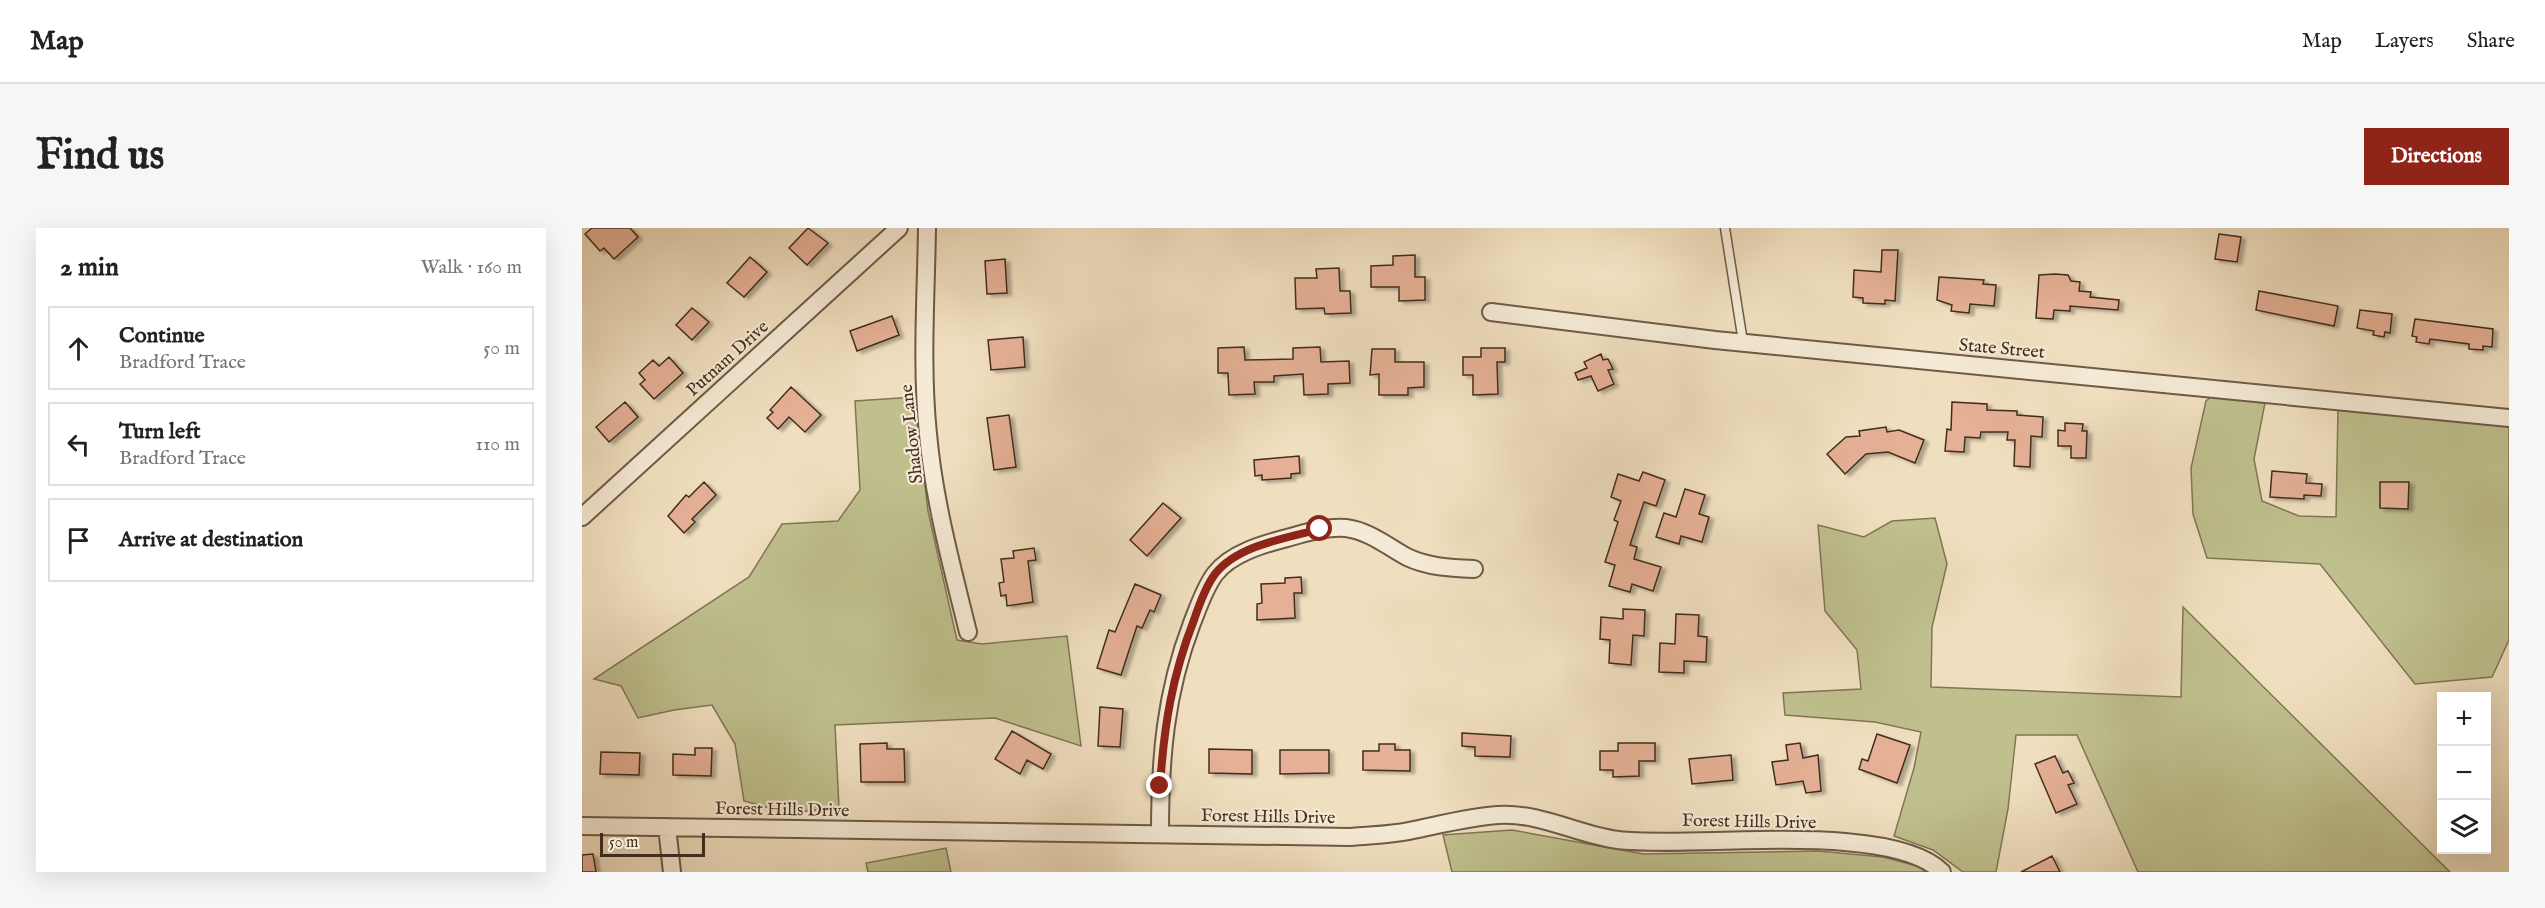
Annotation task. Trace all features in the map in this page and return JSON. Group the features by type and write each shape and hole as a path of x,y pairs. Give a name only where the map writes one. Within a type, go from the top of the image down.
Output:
{"street":[{"name":"Putnam Drive","path":"582,517 899,228"},
{"name":"Shadow Lane","path":"927,228 924,370 928,435 943,532 968,632"},
{"name":"State Street","path":"1491,312 1743,342 2509,418"},
{"path":"1160,833 1162,750 1171,689 1185,641 1215,573 1239,555 1272,542 1320,529 1346,528 1368,534 1408,557 1434,567 1474,569"},
{"name":"Forest Hills Drive","path":"582,826 1350,837 1406,832 1501,815 1533,819 1618,840 1819,841 1883,847 1913,854 1942,872"},
{"path":"667,827 672,872"}],"lane":[{"path":"1725,228 1743,342"}],"green space":[{"path":"914,397 928,511 957,640 982,644 1067,636 1081,746 995,718 835,725 839,808 788,813 744,801 735,744 712,705 638,718 621,686 594,679 749,577 782,524 838,521 860,490 855,401"},
{"path":"2211,397 2265,403 2254,459 2262,501 2299,516 2336,517 2338,409 2509,424 2509,640 2492,677 2415,684 2320,564 2207,558 2193,514 2191,468 2206,401"},
{"path":"1935,518 1947,564 1932,627 1931,687 2181,697 2183,607 2450,872 2138,872 2077,735 2016,735 2008,809 1996,872 1963,872 1933,850 1894,836 1914,768 1921,732 1875,722 1785,715 1783,693 1861,689 1857,650 1825,611 1818,525 1864,537 1892,521"},
{"path":"1512,830 1643,854 1818,851 1883,857 1921,867 1925,872 1452,872 1443,835"},
{"path":"946,848 951,872 868,872 866,863"}],"building":[{"path":"592,228 630,228 638,237 614,259 604,248 600,251 585,234"},
{"path":"808,228 828,243 807,265 789,248"},
{"path":"2219,234 2241,237 2237,262 2215,259"},
{"path":"1882,250 1898,250 1895,301 1885,300 1885,304 1863,303 1863,298 1853,297 1854,270 1881,272"},
{"path":"1415,255 1415,277 1425,277 1425,300 1399,301 1399,287 1371,287 1371,266 1393,265 1393,256"},
{"path":"750,257 767,272 744,297 727,283"},
{"path":"1005,259 1007,293 987,294 985,261"},
{"path":"1339,268 1340,291 1350,291 1351,313 1325,314 1324,308 1296,309 1295,278 1317,278 1316,269"},
{"path":"2039,275 2068,275 2071,281 2080,282 2079,291 2091,292 2090,297 2119,300 2118,310 2070,306 2070,311 2054,310 2053,319 2036,318"},
{"path":"1939,277 1984,280 1983,284 1996,285 1994,306 1970,304 1969,313 1951,311 1952,305 1937,300"},
{"path":"2259,291 2338,306 2334,326 2256,310"},
{"path":"692,308 709,322 692,340 676,325"},
{"path":"2360,310 2392,314 2390,333 2385,332 2384,337 2373,335 2374,331 2357,328"},
{"path":"892,316 899,335 857,351 850,331"},
{"path":"2415,319 2493,329 2492,347 2483,346 2483,350 2469,349 2469,344 2430,339 2429,344 2416,342 2417,337 2412,336"},
{"path":"1023,337 1025,367 991,370 988,340"},
{"path":"1244,347 1245,360 1293,359 1293,348 1320,347 1321,362 1349,361 1350,383 1328,384 1328,394 1304,395 1303,374 1274,376 1274,382 1254,382 1255,394 1229,395 1228,373 1218,373 1218,348"},
{"path":"1481,348 1505,348 1505,362 1497,362 1498,394 1473,395 1473,375 1463,375 1463,357 1481,357"},
{"path":"1372,349 1395,349 1395,362 1424,362 1424,387 1408,388 1408,395 1379,395 1379,374 1370,375"},
{"path":"1601,354 1603,360 1608,359 1613,369 1608,370 1614,384 1598,391 1591,376 1578,380 1575,373 1587,368 1584,362"},
{"path":"669,357 683,373 654,399 640,384 645,380 639,373 653,360 659,366"},
{"path":"791,387 821,415 805,432 789,417 778,429 767,418 773,412 770,410"},
{"path":"625,402 638,417 609,442 596,427"},
{"path":"1952,402 1987,404 1987,410 2017,411 2017,415 2043,417 2042,437 2031,436 2030,467 2014,466 2015,440 2007,440 2008,432 1981,432 1980,438 1965,437 1964,452 1945,451 1947,429 1951,430"},
{"path":"1009,415 1016,467 994,470 987,418"},
{"path":"2065,423 2083,424 2082,431 2087,431 2086,458 2071,458 2071,446 2058,446 2058,430 2065,431"},
{"path":"1886,427 1887,432 1899,430 1924,440 1915,463 1888,452 1866,454 1845,474 1827,454 1846,437 1860,436 1859,431"},
{"path":"1299,456 1300,473 1291,474 1291,478 1262,480 1262,475 1255,476 1254,460"},
{"path":"2272,471 2307,474 2306,483 2322,484 2321,496 2304,495 2304,499 2270,497"},
{"path":"1643,472 1665,480 1656,506 1644,502 1630,545 1637,547 1634,559 1661,567 1653,591 1632,584 1630,592 1609,586 1615,565 1605,562 1618,522 1614,520 1621,501 1611,497 1618,474 1639,481"},
{"path":"704,482 716,495 692,519 695,522 684,533 668,516 686,495 689,497"},
{"path":"2380,482 2409,482 2408,509 2380,508"},
{"path":"1685,489 1705,495 1699,514 1709,517 1702,542 1681,536 1679,544 1656,537 1664,513 1676,517"},
{"path":"1163,503 1181,518 1147,556 1130,540"},
{"path":"1034,548 1036,560 1028,561 1033,602 1007,606 1006,595 1001,596 999,583 1004,582 1001,559 1014,558 1013,551"},
{"path":"1301,577 1302,593 1294,593 1295,618 1257,620 1257,604 1262,603 1261,584 1285,583 1285,578"},
{"path":"1135,584 1161,595 1154,612 1150,610 1142,628 1137,626 1121,675 1097,668 1109,630 1115,632"},
{"path":"1623,609 1645,610 1644,636 1633,635 1631,665 1609,663 1610,640 1600,639 1601,617 1623,619"},
{"path":"1676,614 1699,615 1698,636 1707,637 1706,662 1684,661 1684,673 1659,672 1660,643 1675,644"},
{"path":"1100,707 1123,709 1120,747 1098,746"},
{"path":"1012,731 1051,754 1043,769 1027,760 1020,774 995,759"},
{"path":"1462,733 1511,736 1510,757 1475,756 1475,747 1462,746"},
{"path":"1877,734 1910,745 1897,783 1859,769 1862,759 1868,761"},
{"path":"887,743 887,749 904,749 905,782 861,782 860,744"},
{"path":"1618,743 1655,743 1655,761 1639,761 1639,776 1613,777 1613,770 1600,770 1600,751 1618,751"},
{"path":"1800,743 1803,758 1818,755 1821,791 1806,793 1803,781 1776,785 1772,762 1788,760 1786,745"},
{"path":"1379,744 1395,744 1395,750 1410,750 1410,771 1363,770 1363,751 1379,751"},
{"path":"695,748 712,748 711,776 673,775 673,754 695,755"},
{"path":"1209,749 1252,750 1252,774 1209,773"},
{"path":"1280,750 1329,750 1329,773 1280,774"},
{"path":"601,752 640,753 639,775 600,774"},
{"path":"1731,755 1733,780 1692,784 1689,759"},
{"path":"2055,756 2063,773 2068,771 2074,783 2068,785 2077,804 2056,813 2035,764"},
{"path":"593,854 596,872 582,872 582,855"},
{"path":"2052,856 2060,872 2021,872"}],"route":[{"path":"1160,786 1165,719 1171,689 1185,641 1215,573 1239,555 1272,542 1320,529"}]}
